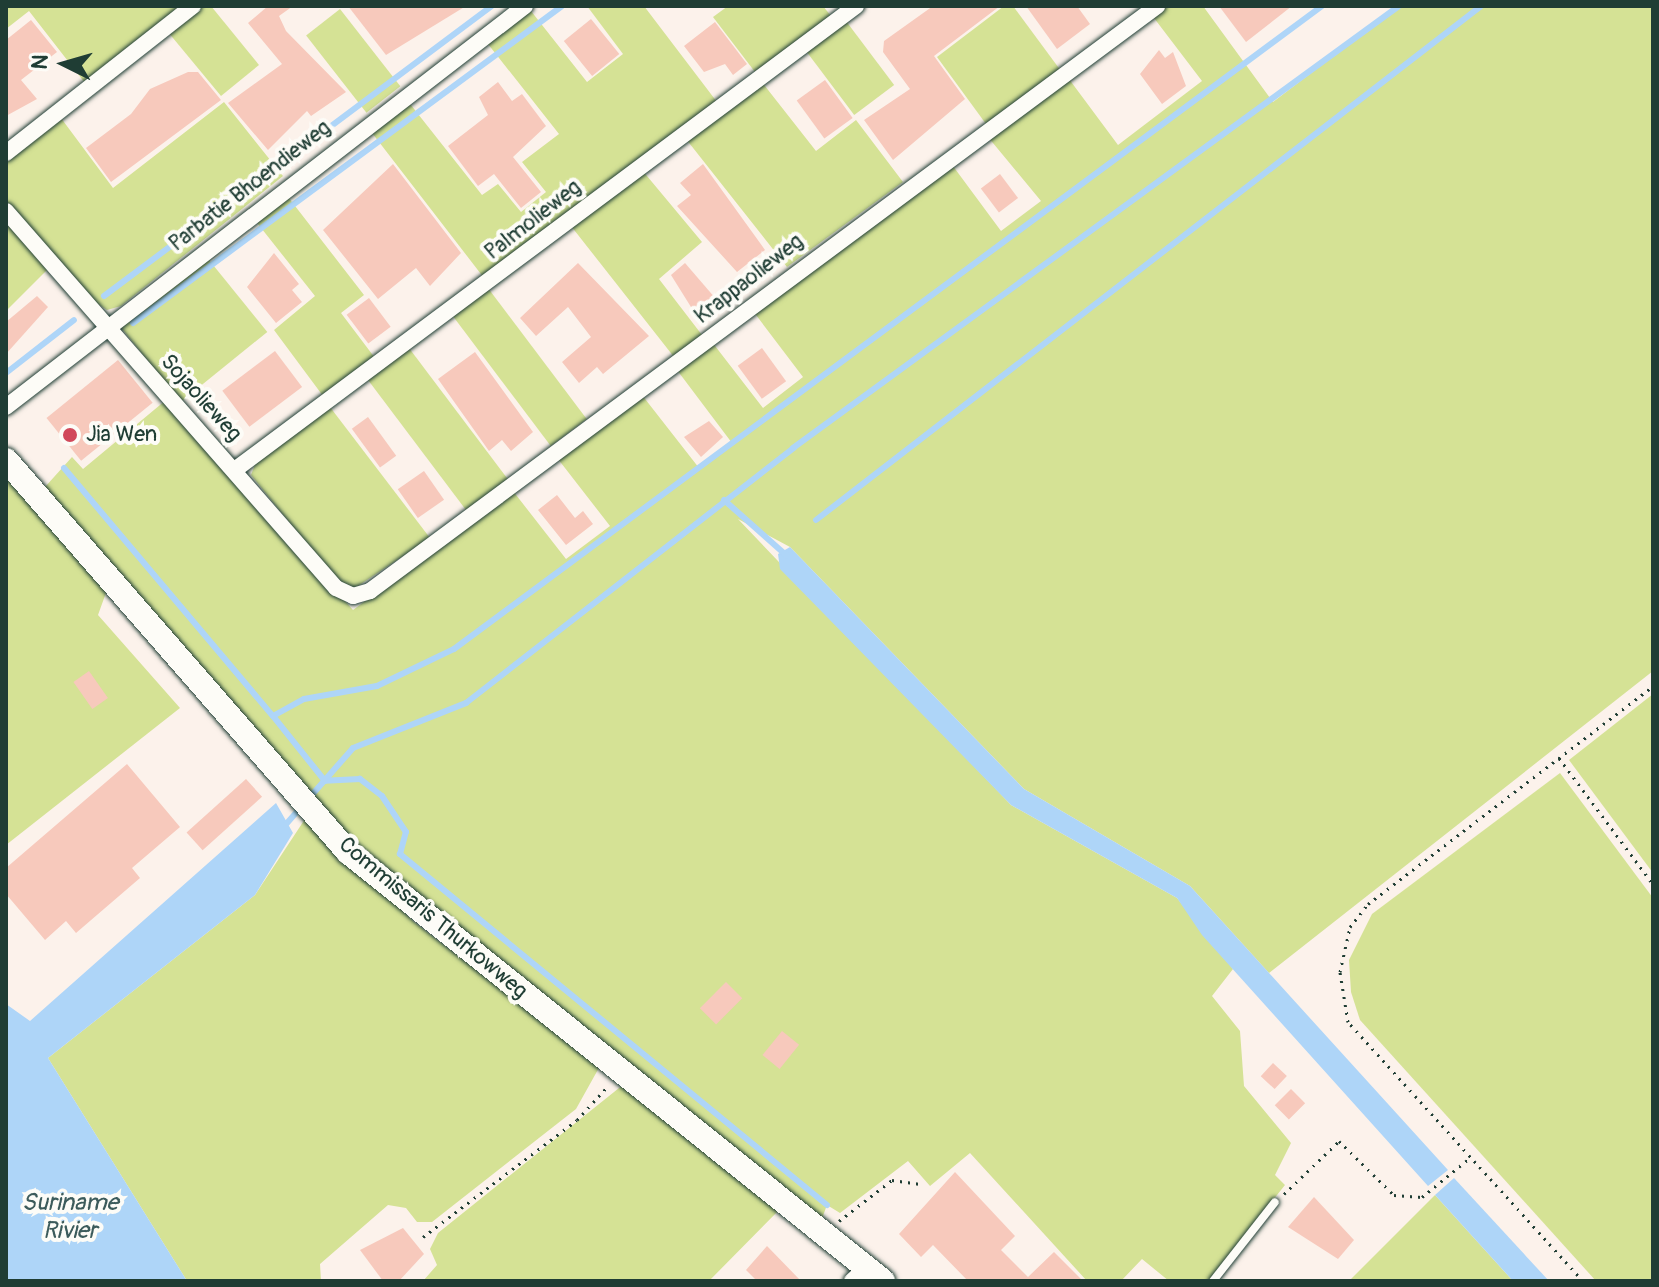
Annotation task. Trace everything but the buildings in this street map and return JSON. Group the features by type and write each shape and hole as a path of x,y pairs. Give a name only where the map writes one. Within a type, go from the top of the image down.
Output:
{"main road":[{"name":"Commissaris Thurkowweg","path":"6,460 348,852 825,1235 867,1277"}],"street":[{"path":"6,153 193,6"},
{"name":"Parbatie Bhoendieweg","path":"6,407 107,325 525,6"},
{"name":"Palmolieweg","path":"236,469 856,6"},
{"name":"Krappaolieweg","path":"370,591 1157,6"},
{"name":"Sojaolieweg","path":"6,211 236,469 336,588 353,596 370,591"}],"lane":[{"path":"1213,1281 1275,1202"}],"path":[{"path":"1583,1281 1348,1022 1340,972 1350,927 1368,904 1653,686"},
{"path":"1559,758 1653,884"},
{"path":"423,1237 577,1120 620,1073"},
{"path":"1275,1202 1339,1141 1394,1195 1422,1197 1471,1157"},
{"path":"825,1235 892,1180 919,1184"}],"green space":[{"path":"6,6 182,6 85,83 29,11 6,29"},
{"path":"201,6 211,6 259,65 221,96 168,32"},
{"path":"587,6 644,6 717,102 484,278 369,129 407,100 482,195 498,184 521,212 546,192 522,162 559,134 488,44 531,11 587,82 623,54"},
{"path":"728,6 823,6 831,16 755,72 713,17"},
{"path":"1004,6 1013,6 1061,71 986,124 937,57"},
{"path":"1168,6 1203,6 1273,102 1399,6 1653,6 1653,671 1269,973 1190,886 1024,789 790,547 738,519 1011,805 1177,898 1233,969 1212,996 1240,1031 1244,1086 1291,1143 1275,1175 1285,1185 1208,1281 1169,1281 1142,1259 1121,1281 1087,1281 970,1153 930,1186 908,1161 840,1213 827,1205 821,1221 373,865 45,487 72,457 83,469 166,400 353,610 513,491 566,559 610,526 558,459 642,395 699,468 732,443 677,370 712,342 763,408 803,377 753,311 950,162 1001,231 1041,201 988,137 1069,79 1118,145 1202,81 1154,18"},
{"path":"340,9 400,86 366,113 306,35"},
{"path":"846,21 894,85 854,115 806,51"},
{"path":"761,81 816,151 856,120 903,182 787,267 686,139"},
{"path":"224,102 283,176 121,306 107,310 92,300 6,202 6,160 61,118 113,188"},
{"path":"642,170 702,242 659,279 702,335 674,357 571,226"},
{"path":"285,193 364,295 341,313 375,358 323,396 274,330 315,296 254,219"},
{"path":"6,220 49,268 6,311"},
{"path":"205,255 267,332 181,402 119,325"},
{"path":"488,288 587,419 551,446 452,315"},
{"path":"409,348 508,479 466,510 367,379"},
{"path":"330,407 430,538 355,588 335,579 251,475 256,462"},
{"path":"6,472 107,590 98,615 180,708 6,845"},
{"path":"1653,694 1653,873 1569,760"},
{"path":"1560,773 1653,898 1653,1281 1596,1281 1360,1020 1351,992 1349,960 1372,914"},
{"path":"305,819 414,922 600,1066 576,1109 432,1222 417,1222 406,1208 388,1205 320,1264 321,1281 187,1281 48,1058 255,895"},
{"path":"624,1084 780,1209 709,1281 423,1281 437,1265 430,1249 438,1233"},
{"path":"1435,1195 1513,1281 1349,1281"}],"water":[{"path":"790,547 1024,789 1190,886 1448,1170 1428,1186 1202,935 1177,898 1011,805 780,569 778,554"},
{"name":"Suriname Rivier","path":"276,803 293,833 255,895 48,1058 187,1281 6,1281 6,1004 30,1021"},
{"path":"1454,1178 1549,1281 1513,1281 1435,1195"}],"waterway":[{"path":"104,296 491,6"},
{"path":"133,323 562,6"},
{"path":"827,1205 400,854 406,832 382,796 360,779 325,781 273,716 304,699 377,686 454,649 1322,6"},
{"path":"310,797 353,748 466,703 793,448 1399,6"},
{"path":"816,520 1481,6"},
{"path":"6,373 74,320"},
{"path":"64,468 273,716"},
{"path":"724,500 787,556"},
{"path":"281,830 302,806"}],"place":[{"name":"Jia Wen","path":"70,435"}]}
